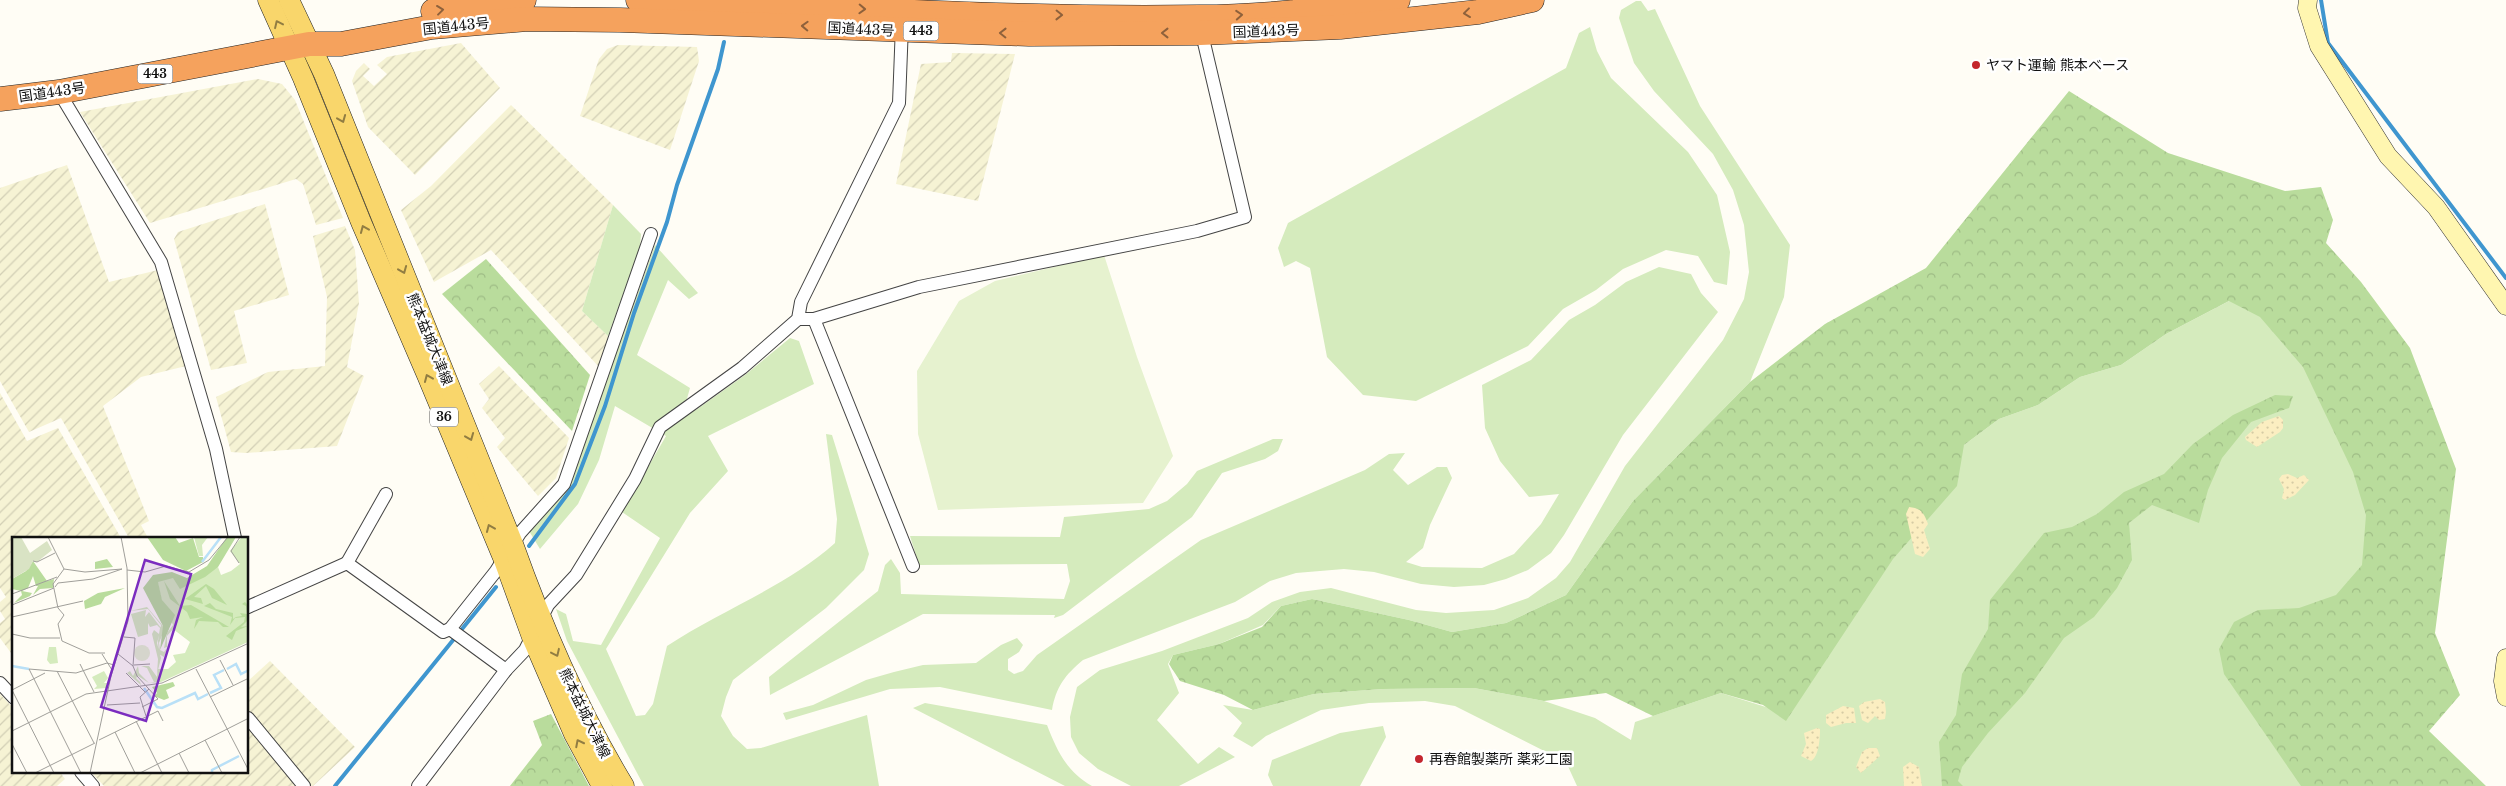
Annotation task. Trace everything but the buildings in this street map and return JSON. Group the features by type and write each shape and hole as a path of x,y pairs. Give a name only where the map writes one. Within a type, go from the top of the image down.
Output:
{"highway":[{"name":"国道443号","path":"299,46 337,29 429,11 524,0"},
{"name":"国道443号","path":"638,0 716,1 903,21"},
{"name":"国道443号","path":"1201,25 1398,0"},
{"name":"国道443号","path":"0,99 59,92 299,46 341,44 432,27 527,19 903,21 1340,28 1478,12 1532,0"}],"main road":[{"name":"熊本益城大津線","path":"268,0 299,46 328,83 508,552 574,734 602,786"},
{"name":"熊本益城大津線","path":"289,0 299,46"},
{"name":"熊本益城大津線","path":"536,628 624,786"}],"street":[{"path":"2308,0 2307,8 2319,46 2388,156 2436,207 2506,306"},
{"path":"418,786 506,670 525,650 548,605 576,574 635,479 660,428 742,368 798,319 805,293 899,103 903,21"},
{"path":"798,319 814,319 918,286 1198,231 1245,217 1201,25"},
{"path":"59,92 161,262 216,449 235,537"},
{"path":"455,633 520,533 564,484 651,234"},
{"path":"814,319 913,566"},
{"path":"249,603 347,563 386,494"},
{"path":"347,563 443,632 455,633 506,670"},
{"path":"2506,658 2503,681 2506,697"},
{"path":"0,682 12,696"},
{"path":"249,719 304,786"},
{"path":"83,774 93,786"}],"shaded area":[{"path":"461,43 500,88 415,175 368,127 352,81 356,71 364,63 370,69 363,76 374,86 387,74 377,65 387,57"},
{"path":"618,45 697,47 699,61 670,150 580,116 599,59 607,49"},
{"path":"952,53 1015,54 978,201 896,184 921,64 951,62"},
{"path":"258,79 282,84 295,100 343,218 316,225 303,184 296,179 150,223 80,112"},
{"path":"511,105 613,205 582,311 608,336 599,367 491,250 434,282 401,210 431,186"},
{"path":"67,165 109,282 158,270 186,366 141,377 103,406 149,521 141,525 147,537 128,537 61,418 29,432 0,381 0,188"},
{"path":"265,204 289,295 234,311 247,363 211,370 174,239 178,232"},
{"path":"345,226 355,250 359,303 347,367 364,376 337,446 246,453 231,452 216,397 268,372 325,366 327,297 313,236"},
{"path":"499,366 569,438 556,478 538,496 497,447 505,438 482,408 489,399 479,384"},
{"path":"0,393 27,441 58,428 120,537 12,537 12,654 0,638 0,623 5,619 0,611 0,602 6,597 0,588"},
{"path":"270,661 355,747 313,786 309,786 249,713 249,680"},
{"path":"0,694 12,707 12,774 61,774 65,779 57,786 0,786"},
{"path":"249,729 297,786 104,786 93,774 249,774"}],"green space":[{"path":"1636,1 1641,1 1648,11 1655,9 1700,106 1790,245 1784,297 1750,382 1633,501 1566,595 1506,623 1452,632 1409,620 1312,599 1281,606 1263,625 1219,644 1173,655 1168,664 1179,693 1157,720 1198,764 1219,747 1235,757 1179,786 1131,786 1098,769 1079,753 1071,737 1070,717 1077,687 1100,670 1162,651 1248,618 1272,602 1300,592 1331,588 1416,610 1446,613 1494,610 1528,598 1556,578 1570,562 1625,466 1723,340 1744,299 1749,272 1744,225 1733,190 1713,154 1654,91 1634,63 1619,18 1621,10"},
{"path":"1590,27 1597,51 1611,78 1688,152 1717,195 1730,252 1727,285 1714,282 1698,256 1666,250 1623,269 1596,290 1563,309 1528,346 1416,401 1363,395 1327,357 1310,268 1296,261 1284,267 1278,248 1288,223 1566,68 1579,33"},
{"path":"2069,91 2168,153 2285,191 2321,187 2333,220 2326,243 2361,282 2410,348 2456,469 2435,633 2460,695 2429,731 2486,786 2301,786 2224,674 2219,649 2234,622 2258,610 2299,608 2336,595 2362,565 2366,515 2353,472 2303,367 2260,317 2229,301 2166,334 2121,365 2080,377 2038,405 1999,419 1964,445 1957,486 1893,559 1786,721 1763,705 1721,693 1653,716 1606,693 1544,701 1474,688 1383,689 1314,694 1253,710 1224,695 1180,681 1169,664 1173,655 1219,644 1262,627 1281,606 1312,599 1409,620 1452,632 1506,623 1566,595 1633,501 1750,382 1825,324 1926,268"},
{"path":"613,205 641,234 640,247 608,336 582,311"},
{"path":"655,245 698,293 689,299 668,280 637,355 690,388 686,402 696,410 745,375 790,338 799,341 814,384 708,436 728,471 690,513 606,649 636,716 645,715 653,704 667,646 796,573 835,543 837,519 826,434 832,435 869,554 864,570 826,608 733,680 721,716 733,736 747,749 761,748 867,715 879,786 644,786 567,641 556,609 566,614 573,641 601,645 660,538 622,512 666,436 615,406 599,460 578,504 540,549 529,531 569,484"},
{"path":"1104,255 1137,357 1173,456 1143,503 938,510 918,434 917,371 959,301 995,281"},
{"path":"486,259 590,375 572,431 442,294"},
{"path":"1659,267 1691,274 1701,293 1718,312 1623,435 1564,535 1551,553 1528,570 1484,585 1454,587 1421,584 1374,572 1344,569 1296,573 1270,581 1235,602 1083,660 1062,682 1052,710 940,687 890,689 786,720 783,713 813,705 866,680 923,665 976,663 1001,645 1017,638 1023,645 1019,652 1008,659 1008,670 1014,674 1023,671 1037,655 1201,540 1365,470 1389,454 1405,453 1393,470 1408,485 1437,467 1447,467 1452,478 1430,525 1423,548 1406,562 1422,567 1482,568 1514,554 1541,524 1559,494 1529,497 1500,461 1485,428 1482,385 1531,360 1569,320 1595,305 1626,282"},
{"path":"2277,276 2414,563 2358,786 1577,786 1566,762 1455,706 1425,701 1369,703 1321,710 1266,736 1252,747 1233,736 1242,723 1223,705 1253,710 1314,694 1383,689 1474,688 1544,701 1595,718 1631,740 1635,722 1721,693 1769,708 1964,445 1999,419 2038,405 2080,377 2121,365 2166,334"},
{"path":"2275,395 2293,396 2289,408 2251,422 2222,458 2208,490 2199,523 2152,505 2129,523 2132,560 2117,588 2094,617 2064,638 2025,693 1988,733 1962,767 1958,781 1963,786 1942,786 1939,742 1956,715 1962,674 1988,629 1990,600 2044,533 2072,527 2097,514 2124,492 2164,474 2193,444 2233,415"},
{"path":"1273,439 1283,439 1278,451 1265,459 1222,473 1192,517 1063,615 1054,618 1055,615 923,614 770,695 769,677 878,591 885,565 891,559 900,573 901,594 1064,599 1070,581 1067,564 919,565 910,536 1060,537 1064,517 1149,509 1167,501 1187,484 1197,471"},
{"path":"925,703 1047,725 1055,744 1069,767 1092,786 1065,786 913,708"},
{"path":"551,714 589,786 510,786 542,745 533,721"},
{"path":"1383,726 1386,737 1360,786 1273,786 1268,775 1272,760 1340,733"}],"sand":[{"path":"2279,416 2283,420 2283,428 2280,432 2257,447 2246,440 2245,437 2262,422"},
{"path":"2288,474 2297,478 2304,475 2309,480 2295,495 2285,500 2282,498 2284,489 2279,479 2282,475"},
{"path":"1909,507 1922,512 1928,524 1924,530 1930,549 1923,557 1915,554 1906,514"},
{"path":"1880,699 1885,702 1885,719 1879,720 1875,716 1868,723 1862,720 1859,706 1864,702"},
{"path":"1843,706 1854,708 1856,723 1846,723 1831,727 1826,723 1826,715"},
{"path":"1817,728 1820,729 1820,737 1816,756 1811,761 1801,756 1806,744 1804,733"},
{"path":"1868,748 1877,748 1880,756 1861,773 1856,767 1862,752"},
{"path":"1910,762 1919,767 1922,786 1904,786 1903,767"}],"waterway":[{"path":"2321,0 2328,43 2506,278"},
{"path":"529,546 575,484 605,406 634,313 667,222 677,185 718,69 724,42"},
{"path":"335,786 496,587"}],"place":[{"name":"ヤマト運輸 熊本ベース","path":"1976,65"},
{"name":"再春館製薬所 薬彩工園","path":"1419,759"}]}
